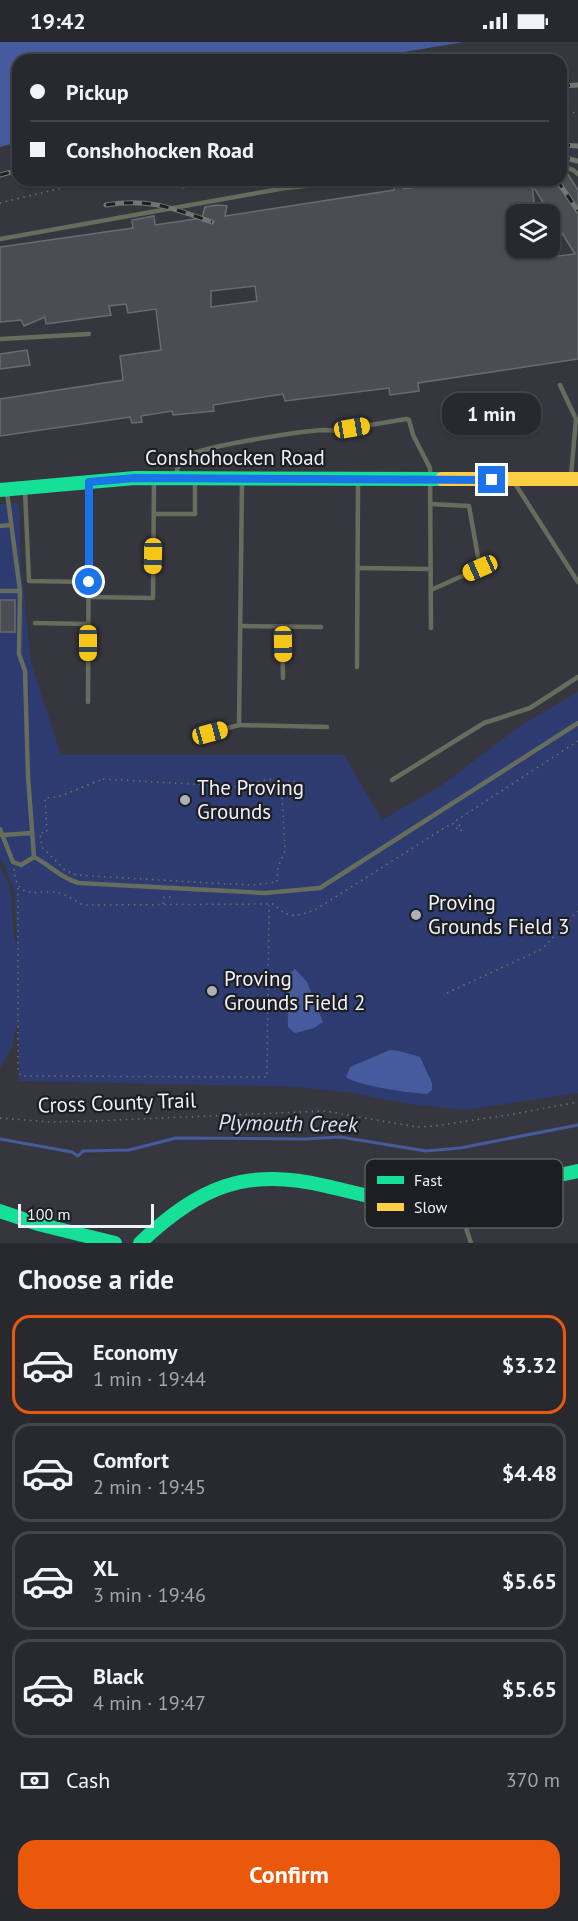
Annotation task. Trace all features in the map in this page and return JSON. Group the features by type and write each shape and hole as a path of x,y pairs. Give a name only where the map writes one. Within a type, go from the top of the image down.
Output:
{"main road":[{"name":"Conshohocken Road","path":"3,489 154,478 574,479"},
{"path":"563,1174 578,1171"},
{"path":"140,1243 168,1217 211,1190 250,1178 272,1176 365,1194"},
{"path":"0,1211 38,1224 115,1243"}],"lane":[{"path":"0,239 306,186"},
{"path":"0,339 89,334"},
{"path":"560,385 576,419 574,479"},
{"path":"175,478 179,460 191,453 275,437 326,430 344,432 352,428 406,419 411,422 413,435 429,463 431,628"},
{"path":"88,597 153,598 154,478"},
{"path":"154,514 195,514 195,478"},
{"path":"239,725 242,479"},
{"path":"357,667 358,479"},
{"path":"513,480 578,582"},
{"path":"88,702 89,482"},
{"path":"25,486 29,580 89,582"},
{"path":"3,489 11,525 20,591 19,654 25,671 28,777 34,857"},
{"path":"430,504 470,506 480,568 431,590"},
{"path":"0,526 11,525"},
{"path":"358,568 430,569"},
{"path":"0,591 20,591"},
{"path":"35,623 88,624"},
{"path":"241,626 321,627"},
{"path":"282,626 283,678"},
{"path":"392,780 484,723 530,708 578,677"},
{"path":"34,857 47,863 67,880 79,884 265,893 320,888 578,723"},
{"path":"210,733 239,725 327,727"},
{"path":"32,833 1,832 13,862 21,865 34,857"},
{"path":"466,1228 471,1243"}],"path":[{"path":"0,203 70,186"},
{"path":"18,887 38,894 60,893 83,905 274,904 283,914 296,916 315,910 578,741"},
{"path":"103,779 243,787 263,780 281,779 282,792 285,851 278,867 278,879 273,884 229,884 76,875 65,870 42,847 40,833 47,832 45,798 58,797 103,779"},
{"path":"281,783 296,782"},
{"path":"282,792 296,791"},
{"path":"452,823 459,831 462,830 457,820"},
{"path":"13,862 18,887 18,1071 21,1076 267,1077 269,904"},
{"path":"336,878 344,891"},
{"path":"164,904 164,897 173,897"},
{"path":"447,993 542,949 578,911"},
{"name":"Cross County Trail","path":"0,1118 49,1122 115,1121 199,1115 325,1111 416,1127 502,1116 578,1102"}],"shaded area":[{"path":"0,42 464,42 392,54 12,54 12,144 0,147"},
{"name":"The Proving Grounds","path":"19,503 21,564 31,663 61,755 344,755 382,820 442,785 520,726 578,692 578,1093 465,1110 299,1087 19,1081 18,1019 12,1047 0,1068 0,869 9,886 17,946 15,893 3,862 0,860 0,504"},
{"path":"295,969 307,982 323,1022 314,1028 295,1033 288,1027 287,975"},
{"path":"390,1050 420,1057 432,1083 432,1090 427,1094 397,1091 361,1083 346,1077 350,1067"}],"building":[{"path":"567,173 578,190 578,359 418,383 419,391 390,395 389,388 285,401 283,394 213,405 214,411 173,415 172,411 141,416 142,422 132,423 130,417 0,436 0,399 123,380 120,356 161,350 156,309 128,313 126,304 109,306 111,315 46,324 45,317 24,326 21,320 0,322 0,247 133,228 132,220 154,216 155,225 202,218 205,207 217,205 227,206 225,216 394,190 393,186 404,186 404,189 425,186 532,186 535,204 506,204 506,258 560,258 560,256 575,254 560,230 560,204 544,204 534,188 536,186 567,186","holes":["255,286 257,301 211,307 211,291"]},
{"path":"27,350 30,365 0,369 0,354"},
{"path":"0,600 15,600 15,632 0,632"}],"waterway":[{"name":"Plymouth Creek","path":"0,1139 72,1152 78,1156 83,1151 129,1150 176,1138 340,1137 426,1151 460,1148 578,1125"}],"railway":[{"path":"567,86 578,85"},
{"path":"567,145 578,146"},
{"path":"567,158 578,161"},
{"path":"0,175 12,172"},
{"path":"561,186 578,211"},
{"path":"106,205 148,204 212,222"}],"traffic: fast":[{"path":"0,490 135,478 442,479"},
{"path":"563,1174 578,1171"},
{"path":"140,1243 182,1208 224,1186 247,1181 297,1180 365,1195"},
{"path":"0,1211 38,1224 115,1243"}],"traffic: slow":[{"path":"442,479 578,479"}],"place":[{"name":"The Proving Grounds","path":"185,800"},
{"name":"Proving Grounds Field 3","path":"416,915"},
{"name":"Proving Grounds Field 2","path":"212,991"}],"route":[{"path":"89,582 89,482 135,478 492,480"}]}
